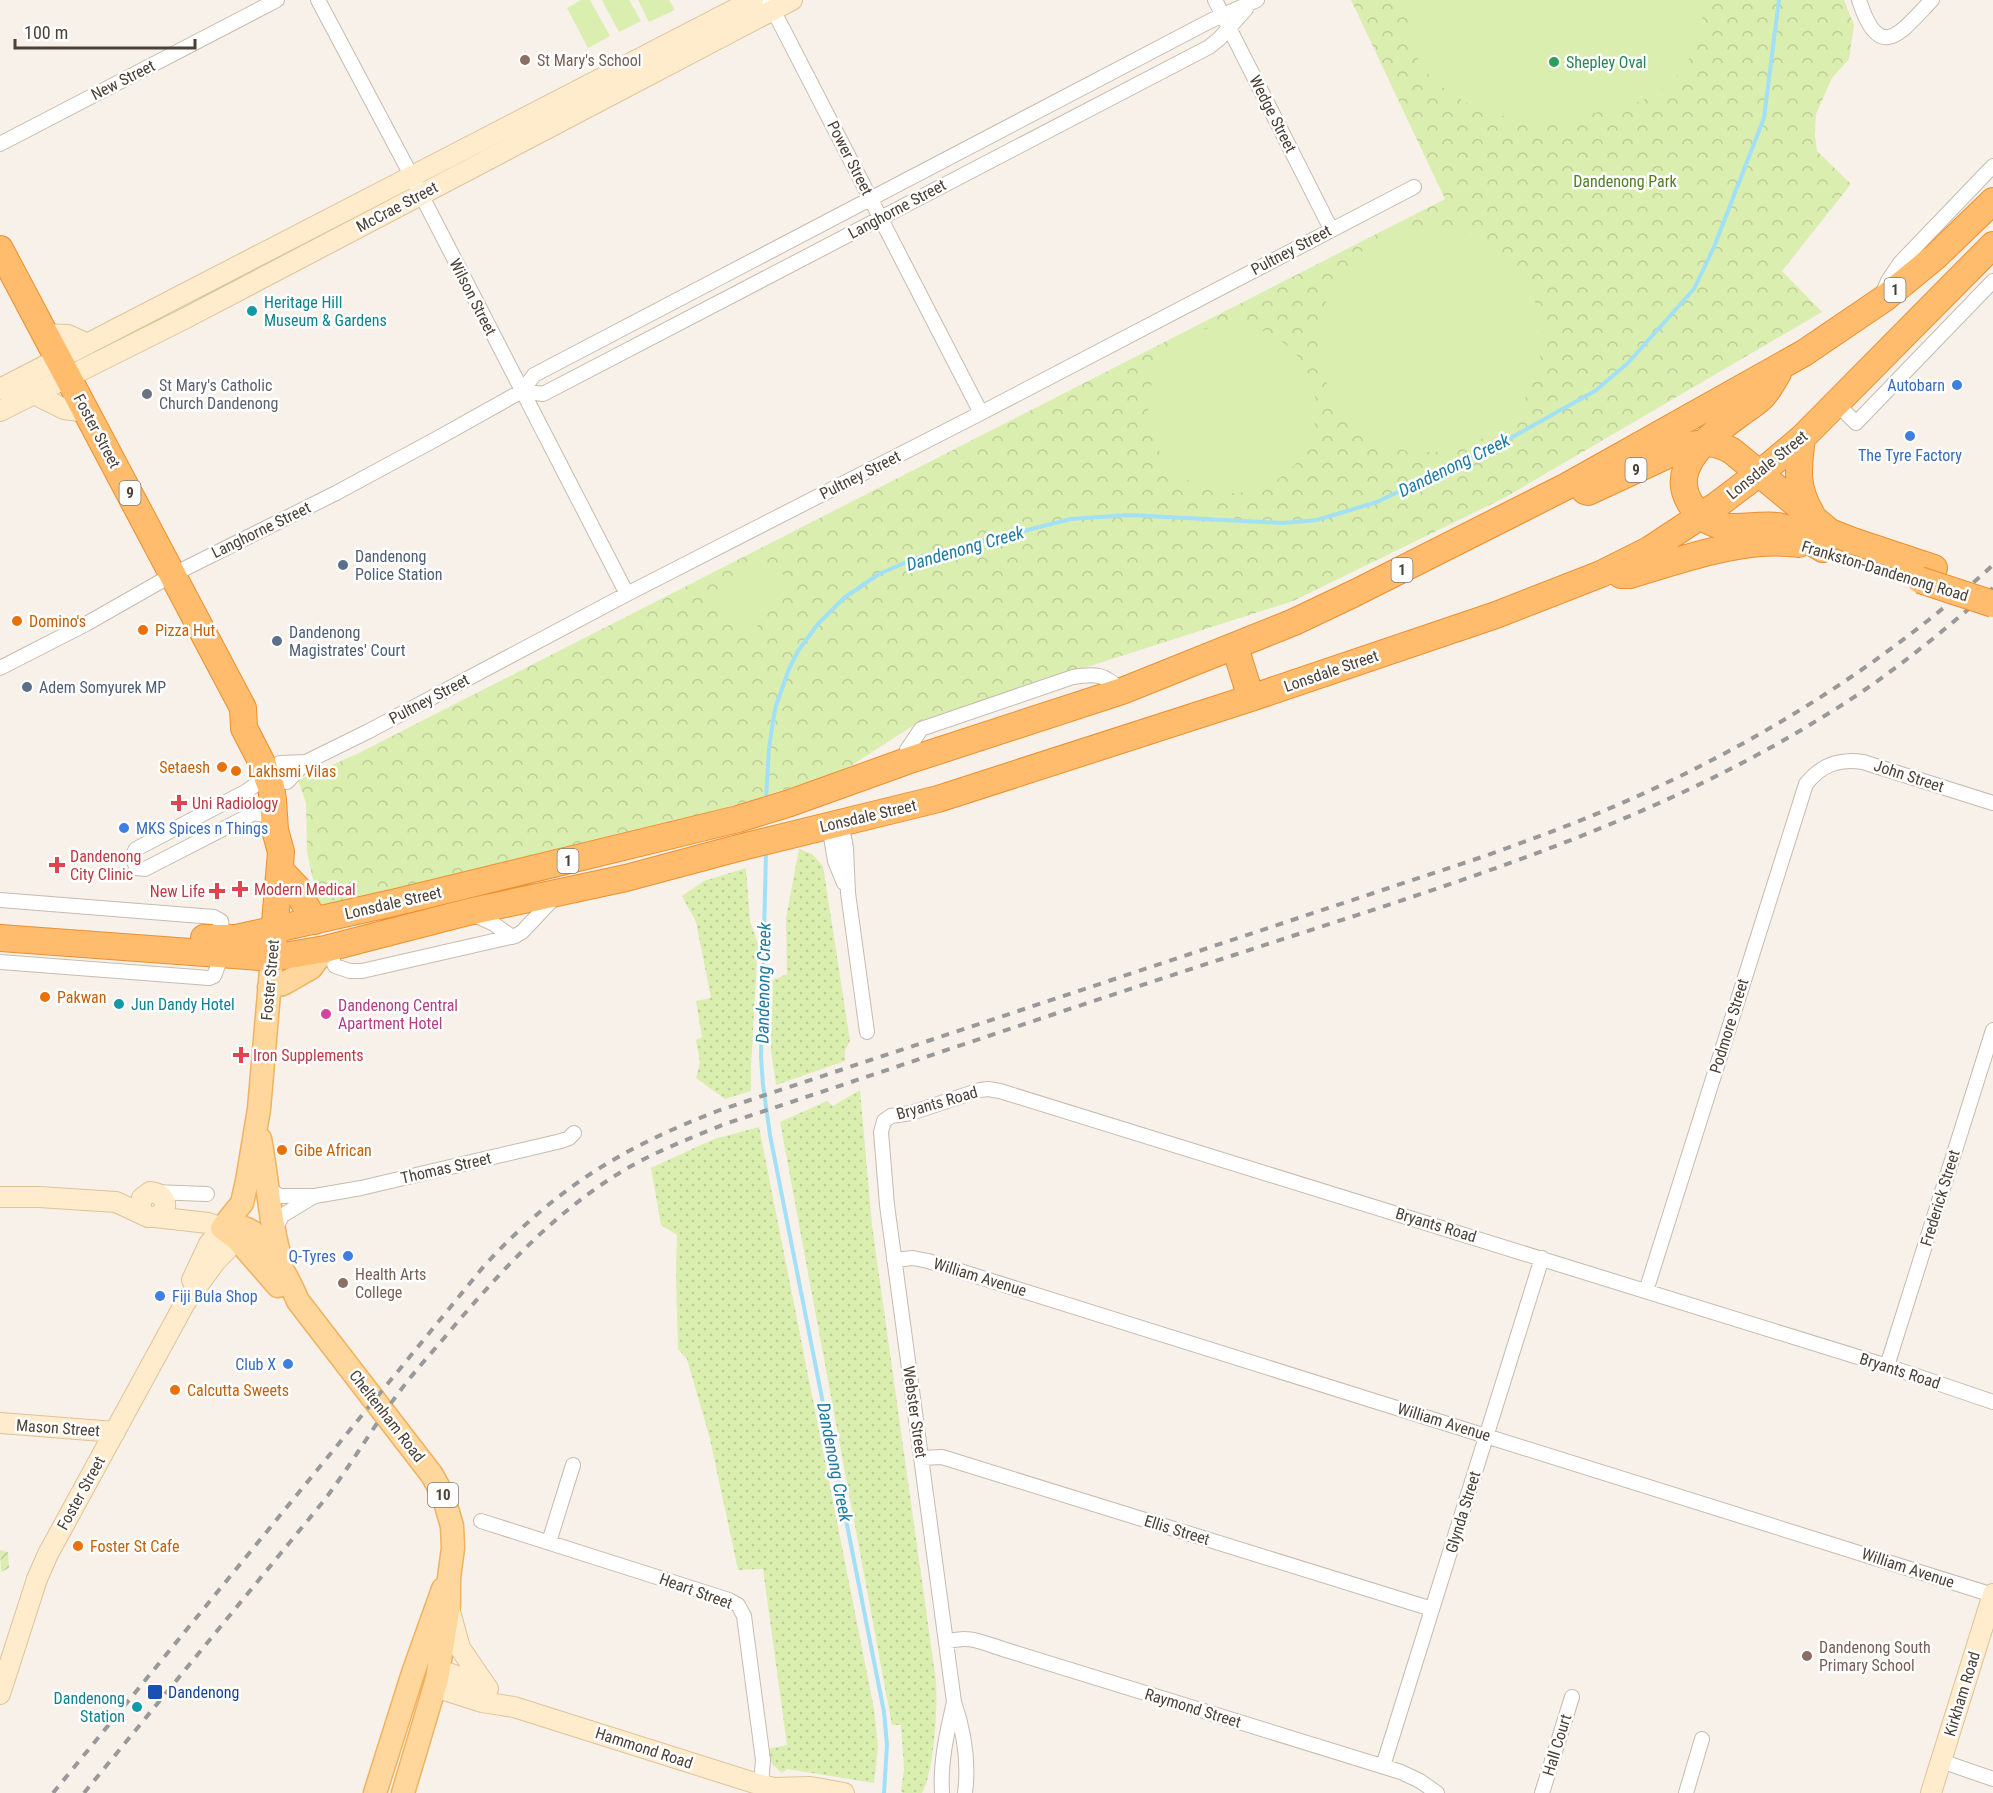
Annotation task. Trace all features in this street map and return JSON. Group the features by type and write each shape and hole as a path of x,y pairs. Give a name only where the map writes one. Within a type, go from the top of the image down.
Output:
{"highway":[{"name":"Lonsdale Street","path":"0,938 222,947 236,938 738,819 1122,691 1235,647 1355,593 1567,486 1785,364 1880,302 1935,256 1993,201"},
{"name":"Lonsdale Street","path":"0,922 222,947 272,958 327,948 468,912 626,878 966,791 1514,609 1600,574 1649,550 1701,517 1758,474 1802,438 1993,244"},
{"name":"Foster Street","path":"0,249 243,708 255,716 278,772 291,809 291,831 281,861 272,958"},
{"path":"1785,364 1763,397 1704,443 1689,460 1684,482 1688,499 1701,517 1722,526 1781,527 1823,549"},
{"path":"1802,438 1798,471 1799,486 1805,504 1816,522"},
{"name":"Frankston-Dandenong Road","path":"1704,443 1717,444 1728,449 1816,522 1839,536 1993,604"},
{"name":"9","path":"1567,486 1588,492 1685,447 1704,443"},
{"name":"Frankston-Dandenong Road","path":"1600,574 1630,575 1689,557 1753,544 1790,542 1993,587"},
{"path":"1235,647 1251,698"},
{"name":"Foster Street","path":"278,772 273,793 275,830 281,861"},
{"path":"830,789 835,824"},
{"name":"9","path":"281,861 315,921"}],"main road":[{"name":"McCrae Street","path":"0,411 34,394 88,344 753,0"},
{"name":"McCrae Street","path":"0,389 63,368 184,318 420,194 770,5 792,0"},
{"path":"45,334 68,335 88,344"},
{"path":"34,394 64,409 87,412"},
{"path":"269,987 283,984 311,968 327,948"},
{"name":"Foster Street","path":"0,1694 41,1568 185,1303 215,1262 232,1230 243,1201 259,1109 272,958"},
{"name":"Foster Street","path":"185,1303 194,1274 211,1242 253,1214 258,1199 259,1109"},
{"name":"10","path":"260,1134 273,1233 284,1270"},
{"path":"0,1197 116,1202 150,1193 163,1197 165,1205 162,1213 151,1217"},
{"path":"116,1202 151,1217 208,1223 232,1230"},
{"path":"190,1222 197,1234 202,1257"},
{"name":"Cheltenham Road","path":"232,1230 260,1239 284,1270 298,1301 408,1443 441,1490 450,1514 453,1532 448,1578 449,1605 437,1679 403,1793"},
{"name":"Cheltenham Road","path":"232,1230 276,1285 298,1301"},
{"name":"Mason Street","path":"0,1423 115,1432"},
{"name":"Cheltenham Road","path":"375,1793 412,1673 448,1578"},
{"name":"Kirkham Road","path":"1931,1793 1993,1595"},
{"path":"449,1605 460,1648 488,1689"},
{"path":"412,1673 437,1679"},
{"name":"Hammond Road","path":"437,1679 466,1678 488,1689 514,1707"},
{"name":"Hammond Road","path":"437,1679 488,1704 514,1707 772,1788 810,1787 844,1793"}],"street":[{"name":"New Street","path":"0,144 277,0"},
{"name":"Wilson Street","path":"318,0 627,594"},
{"name":"Wedge Street","path":"1215,0 1331,229"},
{"name":"Langhorne Street","path":"0,668 86,624 172,575 336,493 522,392 534,375 1210,21 1227,21 1258,0"},
{"path":"1859,0 1865,19 1873,32 1882,37 1894,36 1903,31 1932,0"},
{"name":"Power Street","path":"770,5 981,413"},
{"name":"Langhorne Street","path":"522,392 543,394 1209,47 1219,39 1227,21"},
{"path":"1880,302 1888,280 1900,263 1993,166"},
{"name":"Pultney Street","path":"274,817 254,813 145,869 137,868 132,857 136,849 247,791 278,772 306,762 369,731 627,594 981,413 1414,187"},
{"path":"1836,403 1856,423 1993,281"},
{"path":"1885,354 1905,373"},
{"name":"John Street","path":"1824,767 1842,761 1863,762 1993,803"},
{"name":"Pultney Street","path":"278,772 306,762"},
{"name":"Podmore Street","path":"1646,1291 1802,794 1814,775 1824,767"},
{"path":"835,824 847,856 848,893 867,1032"},
{"path":"327,948 335,966 356,971 512,937 522,932 561,892"},
{"path":"0,900 214,917 221,921 222,947 214,976 209,978 0,962"},
{"path":"468,912 494,924 512,937"},
{"name":"Frederick Street","path":"1887,1366 1993,1030"},
{"name":"Bryants Road","path":"884,1121 891,1116 911,1113 980,1090 994,1089 1542,1258 1991,1400"},
{"name":"Webster Street","path":"884,1121 881,1132 894,1260 954,1702 963,1730 966,1765 965,1793"},
{"name":"Thomas Street","path":"268,1189 280,1196 315,1196 361,1188 561,1141 574,1133"},
{"path":"150,1193 207,1194"},
{"name":"Thomas Street","path":"273,1233 283,1215 315,1196"},
{"name":"William Avenue","path":"894,1260 913,1258 928,1261 1993,1595"},
{"name":"Glynda Street","path":"1383,1766 1542,1258"},
{"name":"Ellis Street","path":"921,1458 942,1457 1432,1609"},
{"path":"549,1542 573,1465"},
{"name":"Heart Street","path":"481,1521 729,1600 738,1605 744,1616 763,1760 772,1788"},
{"name":"Raymond Street","path":"946,1642 957,1638 968,1638 1383,1766 1411,1776 1437,1793"},
{"name":"Hall Court","path":"1542,1793 1572,1697"},
{"name":"Webster Street","path":"941,1790 947,1728 954,1702"},
{"path":"1686,1793 1702,1739"},
{"path":"1941,1761 1993,1779"},
{"name":"Webster Street","path":"966,1765 972,1793"}],"green space":[{"path":"581,0 590,0 610,36 588,48 567,8"},
{"path":"602,0 629,0 641,21 619,32"},
{"path":"638,0 669,0 675,10 649,22"},
{"name":"Dandenong Park","path":"1351,0 1844,0 1854,25 1849,59 1832,78 1816,114 1815,136 1817,151 1851,184 1782,271 1822,312 1504,498 1293,601 922,720 841,772 683,821 319,907 307,852 306,803 298,780 357,754 1445,199"},
{"name":"Shepley Oval","path":"1411,0 1703,0 1702,25 1689,60 1669,84 1650,97 1616,108 1572,117 1542,120 1520,119 1490,112 1461,100 1425,70 1413,46 1410,27"},
{"path":"1419,228 1458,231 1494,247 1522,275 1539,310 1543,334 1538,373 1520,408 1492,435 1448,452 1409,452 1373,438 1343,412 1324,378 1318,354 1321,314 1336,278 1363,250 1397,232 1394,230"},
{"path":"1232,325 1248,326 1264,331 1292,349 1310,377 1315,393 1315,425 1310,441 1292,469 1264,487 1248,492 1232,493 1216,492 1200,487 1172,469 1154,441 1149,425 1148,409 1149,393 1154,377 1172,349 1200,331 1216,326"},
{"path":"758,557 790,579 754,631 721,608 722,593 743,563"},
{"path":"799,849 812,854 823,866 850,1041 845,1050 845,1061 776,1085 771,1050 773,980 787,974 786,918"},
{"path":"746,868 750,921 758,944 751,1091 725,1099 696,1078 700,1062 696,1040 702,1037 696,1001 711,998 696,922 682,896 704,881"},
{"path":"860,1090 872,1225 936,1681 936,1722 930,1771 922,1793 903,1793 901,1791 904,1769 901,1725 892,1725 780,1122 827,1101 833,1106"},
{"path":"759,1127 874,1709 878,1747 874,1783 787,1769 782,1773 772,1764 768,1749 787,1745 763,1569 738,1570 710,1439 687,1359 678,1349 677,1235 661,1225 651,1168 714,1139"},
{"path":"0,1550 8,1552 9,1568 1,1572"}],"waterway":[{"name":"Dandenong Creek","path":"766,799 769,749 776,706 798,651 818,624 844,598 879,574 916,558 1071,519 1129,515 1283,523 1317,520 1377,502 1507,440 1595,391 1628,363 1694,289 1714,247 1764,118 1779,0"},
{"name":"Dandenong Creek","path":"766,852 761,1057 763,1085 770,1135 884,1712 887,1745 884,1793"}],"railway":[{"path":"53,1793 484,1266 537,1214 592,1173 651,1139 720,1110 1482,857 1613,807 1728,752 1821,697 1910,634 1993,565"},
{"path":"84,1793 322,1503 413,1374 495,1279 537,1237 559,1217 607,1181 655,1154 725,1124 1460,881 1609,825 1752,758 1844,704 1910,657 1993,588"}],"place":[{"name":"St Mary's School","path":"525,60"},
{"name":"Shepley Oval","path":"1554,62"},
{"name":"Heritage Hill Museum & Gardens","path":"252,311"},
{"name":"Autobarn","path":"1957,385"},
{"name":"St Mary's Catholic Church Dandenong","path":"147,394"},
{"name":"The Tyre Factory","path":"1910,436"},
{"name":"Dandenong Police Station","path":"343,565"},
{"name":"Domino's","path":"17,621"},
{"name":"Pizza Hut","path":"143,630"},
{"name":"Dandenong Magistrates' Court","path":"277,641"},
{"name":"Adem Somyurek MP","path":"27,687"},
{"name":"Setaesh","path":"222,767"},
{"name":"Lakhsmi Vilas","path":"236,771"},
{"name":"Uni Radiology","path":"179,803"},
{"name":"MKS Spices n Things","path":"124,828"},
{"name":"Dandenong City Clinic","path":"57,865"},
{"name":"Modern Medical","path":"240,889"},
{"name":"New Life","path":"217,891"},
{"name":"Pakwan","path":"45,997"},
{"name":"Jun Dandy Hotel","path":"119,1004"},
{"name":"Dandenong Central Apartment Hotel","path":"326,1014"},
{"name":"Iron Supplements","path":"241,1055"},
{"name":"Gibe African","path":"282,1150"},
{"name":"Q-Tyres","path":"348,1256"},
{"name":"Health Arts College","path":"343,1283"},
{"name":"Fiji Bula Shop","path":"160,1296"},
{"name":"Club X","path":"288,1364"},
{"name":"Calcutta Sweets","path":"175,1390"},
{"name":"Foster St Cafe","path":"78,1546"},
{"name":"Dandenong South Primary School","path":"1807,1656"},
{"name":"Dandenong","path":"155,1692"},
{"name":"Dandenong Station","path":"137,1707"}]}
